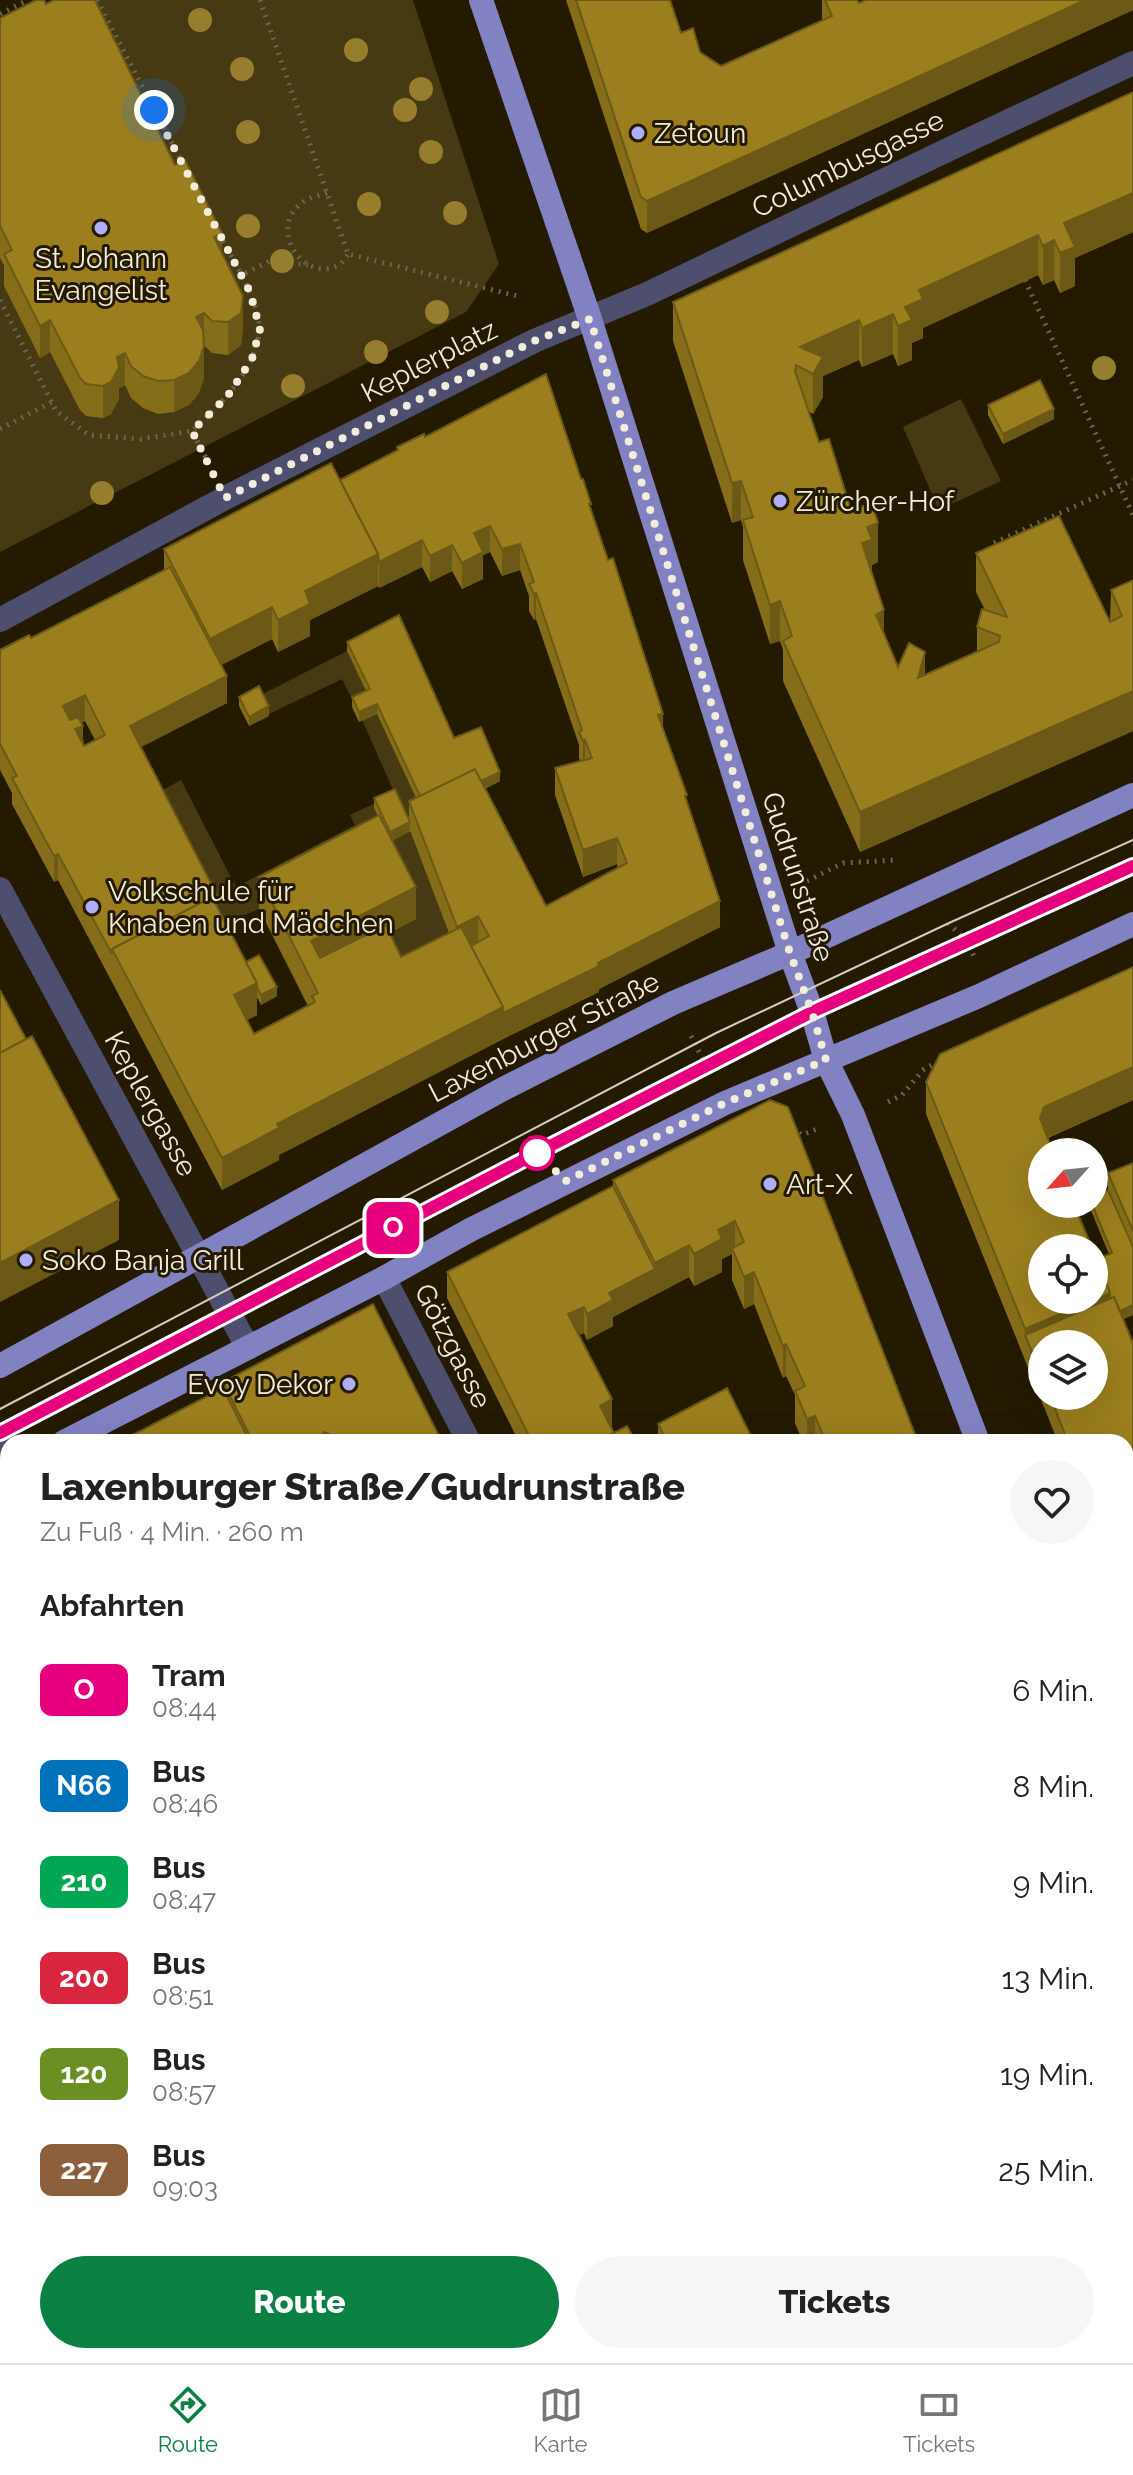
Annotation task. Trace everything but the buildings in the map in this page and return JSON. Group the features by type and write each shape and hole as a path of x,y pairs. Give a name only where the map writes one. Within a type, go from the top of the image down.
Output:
{"main road":[{"path":"481,0 590,319"},
{"name":"Gudrunstraße","path":"590,319 826,1060 853,1115 975,1434"},
{"name":"Laxenburger Straße","path":"0,1366 503,1089 673,1003 790,953 1133,795"},
{"path":"80,1434 384,1278 470,1230 725,1103 979,996 1133,924"}],"street":[{"name":"Columbusgasse","path":"590,319 1133,63"},
{"name":"Keplerplatz","path":"0,620 225,498 534,341 590,319"},
{"name":"Keplergasse","path":"0,889 248,1348"},
{"name":"Götzgasse","path":"384,1278 465,1434"}],"path":[{"path":"0,14 28,0"},
{"path":"97,0 191,179"},
{"path":"260,0 348,254"},
{"path":"313,266 291,248 287,235 289,221 296,208 306,200 327,193"},
{"path":"0,300 56,411 89,435 141,439 192,431 227,397 252,359 260,329 250,292 219,233"},
{"path":"222,285 270,261 327,267 340,264 348,254"},
{"path":"348,254 521,297"},
{"path":"1025,280 1133,515"},
{"path":"0,429 52,402"},
{"path":"192,431 225,498"},
{"path":"994,543 1133,480"},
{"path":"687,1029 725,1103"}],"shaded area":[{"path":"62,0 413,0 499,264 466,312 0,552 0,32"},
{"path":"961,399 1001,481 939,510 903,427"},
{"path":"347,651 370,699 355,705 342,679 269,714 259,696"},
{"path":"377,714 426,819 409,827 375,809 390,842 410,832 460,959 386,957 378,847 259,909 219,926 152,796 181,780 236,887 355,825 350,815 395,794 362,720"}],"tram line":[{"path":"0,1409 716,1033 1133,840"},
{"path":"0,1433 812,1012 1133,866"},
{"name":"O","path":"0,1433 812,1012 1133,866"}],"place":[{"name":"Zetoun","path":"638,133"},
{"name":"St. Johann Evangelist","path":"101,228"},
{"name":"Zürcher-Hof","path":"780,501"},
{"name":"Volkschule für Knaben und Mädchen","path":"92,907"},
{"name":"Art-X","path":"770,1184"},
{"name":"Soko Banja Grill","path":"26,1260"},
{"name":"Evoy Dekor","path":"349,1384"}],"route":[{"path":"154,110 250,292 260,329 252,359 227,397 192,431 225,498 534,341 590,319 826,1060 725,1103 566,1181 537,1153"}]}
